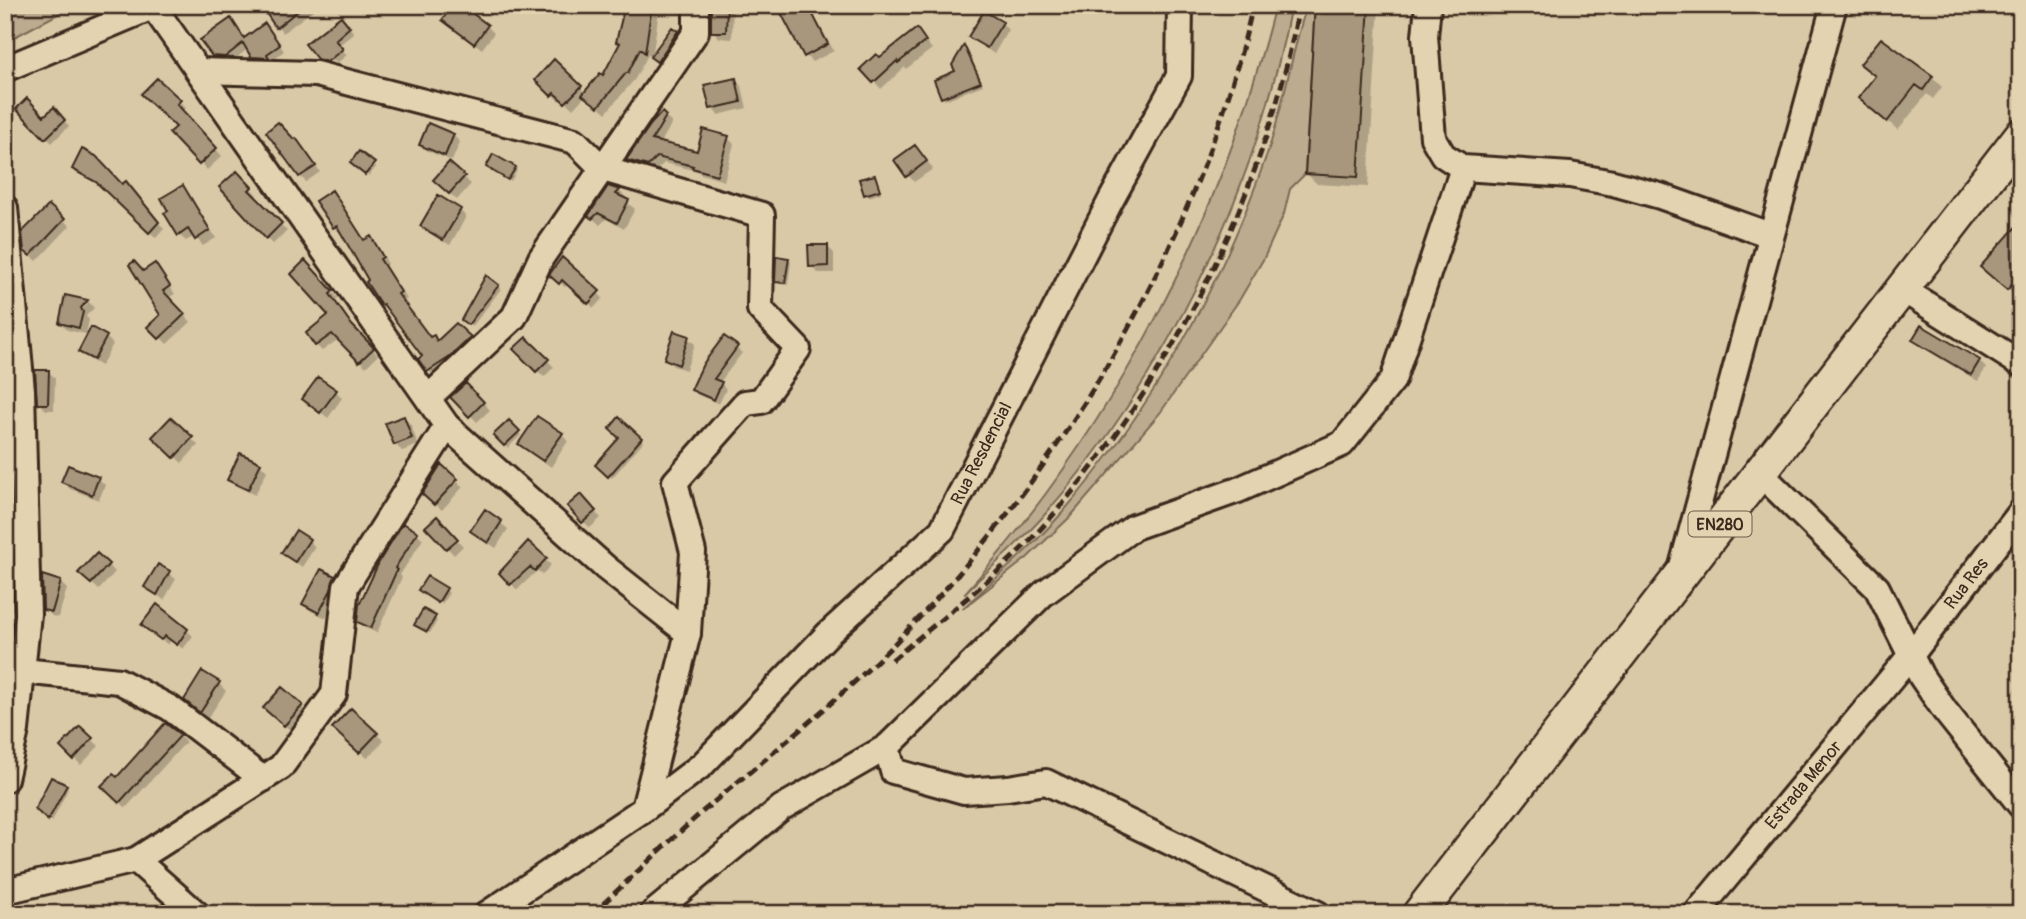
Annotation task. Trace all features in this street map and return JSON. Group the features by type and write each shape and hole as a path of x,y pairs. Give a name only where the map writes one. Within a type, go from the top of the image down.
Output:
{"main road":[{"name":"EN280","path":"1419,914 2021,135"}],"street":[{"path":"428,398 513,317 541,258 696,32 696,5"},
{"name":"Rua Resdencial","path":"487,914 644,809 702,765 829,633 942,530 1111,200 1178,76 1180,5"},
{"path":"1427,5 1425,36 1433,138 1443,155 1464,168 1570,174 1613,183 1660,196 1770,235"},
{"path":"1679,578 1834,5"},
{"path":"5,69 154,6 447,426 606,568 688,633"},
{"path":"198,71 316,74 575,141 603,170 762,215 760,309 798,349 761,401 745,403 676,482 693,552 688,633 644,809"},
{"path":"652,914 781,808 887,747 1043,594 1134,527 1238,490 1342,444 1393,380 1464,168"},
{"path":"5,208 22,390 28,614 14,666 16,730 5,779"},
{"path":"1902,289 2021,364"},
{"path":"5,891 135,860 281,767 334,694 346,586 447,426"},
{"path":"1760,473 1877,588 1921,676 1945,711 2021,806"},
{"name":"Rua Res","path":"1910,655 2021,512"},
{"name":"Estrada Menor","path":"1696,914 1910,655"},
{"path":"14,666 119,681 170,709 263,779"},
{"path":"887,747 893,771 964,792 1046,782 1318,914"},
{"path":"135,860 197,914"}],"shaded area":[{"path":"5,5 75,5 5,42"},
{"path":"1275,5 1291,5 1255,145 1230,213 1166,344 1128,406 1086,465 1040,520 964,594 1018,530 1068,462 1114,392 1156,319 1225,166"},
{"path":"1307,5 1315,5 1305,174 1290,189 1284,214 1264,258 1240,299 1160,413 1070,517 1027,558 962,609 1026,551 1062,513 1126,431 1181,344 1229,251 1249,203 1273,136"}],"building":[{"path":"277,5 305,5 276,28 266,13"},
{"path":"453,5 461,5 488,25 474,44 442,20"},
{"path":"625,5 652,5 645,53 640,49 628,73 598,107 582,95 600,73 603,75 620,43 616,42"},
{"path":"711,5 727,5 726,32 711,32"},
{"path":"797,5 808,5 828,44 804,57 781,13"},
{"path":"1315,5 1369,5 1358,177 1305,174"},
{"path":"984,11 1003,22 987,48 968,37"},
{"path":"341,16 350,27 335,40 343,49 327,62 317,59 305,44"},
{"path":"231,18 244,38 265,23 280,45 267,54 269,58 251,57 243,43 225,57 212,56 200,40"},
{"path":"672,27 678,31 657,62 650,57"},
{"path":"917,28 926,41 898,63 897,61 873,83 860,69 876,54 880,57"},
{"path":"1881,38 1933,76 1923,90 1916,85 1887,122 1858,98 1875,76 1860,64"},
{"path":"964,45 981,82 941,98 934,80 955,71 952,65"},
{"path":"554,59 582,86 565,103 554,93 551,96 535,80"},
{"path":"157,78 181,100 177,104 217,148 199,165 169,133 176,127 141,94"},
{"path":"736,78 741,102 710,109 704,85"},
{"path":"27,98 44,116 54,107 65,120 45,139 16,109"},
{"path":"662,112 666,116 652,140 697,151 703,129 729,136 717,175 657,157 648,166 626,160"},
{"path":"278,122 296,138 316,166 299,177 266,132"},
{"path":"428,123 454,134 445,156 419,145"},
{"path":"915,145 927,161 906,177 894,160"},
{"path":"82,149 96,156 122,184 126,181 159,222 149,233 96,182 72,169"},
{"path":"359,151 375,163 365,175 350,163"},
{"path":"493,154 516,167 508,180 486,167"},
{"path":"449,162 465,176 449,194 433,180"},
{"path":"237,171 252,187 249,190 282,223 266,239 219,187"},
{"path":"875,175 880,190 864,195 859,179"},
{"path":"183,185 210,230 195,240 188,229 178,236 164,213 168,211 161,198"},
{"path":"608,186 620,190 616,194 629,200 617,223 598,213 592,219 588,216"},
{"path":"332,190 364,240 371,236 383,257 380,259 401,292 398,294 430,337 434,335 437,341 456,323 471,337 450,357 427,372 418,359 422,356 366,282 368,280 337,226 333,228 315,201"},
{"path":"438,195 461,209 443,240 420,226"},
{"path":"49,205 65,219 30,256 24,251 22,232"},
{"path":"2021,221 2021,275 2007,290 1980,267"},
{"path":"808,245 828,245 828,266 809,267"},
{"path":"776,256 789,258 785,283 775,282"},
{"path":"562,257 600,291 588,304 562,280 559,284 549,275"},
{"path":"305,260 333,291 330,294 352,325 374,348 359,362 332,334 315,346 306,333 328,315 291,274"},
{"path":"134,261 143,271 155,263 170,286 163,291 185,314 159,339 147,327 160,315 129,265"},
{"path":"486,275 499,285 468,325 461,320"},
{"path":"65,295 88,300 81,308 83,312 79,328 59,323"},
{"path":"1921,325 1980,360 1971,375 1912,340"},
{"path":"91,327 107,336 94,360 78,352"},
{"path":"674,331 689,336 679,365 664,359"},
{"path":"724,336 738,346 714,379 722,382 714,400 691,390 703,364"},
{"path":"526,337 549,359 536,372 513,349"},
{"path":"35,370 49,370 48,404 37,404"},
{"path":"318,377 337,390 320,413 302,399"},
{"path":"466,383 484,402 469,417 450,397"},
{"path":"404,416 412,438 394,445 385,423"},
{"path":"537,416 563,433 543,461 518,444"},
{"path":"171,417 193,437 174,458 152,437"},
{"path":"619,417 642,438 608,477 595,465 619,438 609,429"},
{"path":"509,420 520,431 504,446 493,435"},
{"path":"240,453 261,463 248,490 227,480"},
{"path":"441,464 458,479 434,505 422,494"},
{"path":"68,465 99,477 92,495 61,482"},
{"path":"581,494 596,511 582,523 567,506"},
{"path":"485,509 502,521 488,543 470,531"},
{"path":"437,516 458,539 446,549 425,527"},
{"path":"403,523 418,532 395,568 397,570 371,628 357,622 359,605 380,560"},
{"path":"296,530 310,539 295,562 281,553"},
{"path":"528,541 547,558 535,571 530,567 510,585 499,573"},
{"path":"97,553 109,564 91,584 78,573"},
{"path":"158,564 170,571 157,595 144,587"},
{"path":"321,569 335,576 319,613 302,604"},
{"path":"42,575 61,581 52,612 43,610"},
{"path":"427,576 447,588 438,603 418,590"},
{"path":"157,604 188,629 177,645 165,636 161,640 141,625"},
{"path":"423,609 436,616 427,632 414,625"},
{"path":"202,671 220,682 200,713 184,700"},
{"path":"282,687 303,705 284,726 263,708"},
{"path":"351,708 378,733 359,753 332,728"},
{"path":"165,723 181,735 119,803 101,786 113,774 117,777"},
{"path":"80,726 93,738 73,760 60,747"},
{"path":"51,777 67,785 48,821 35,809"}],"railway":[{"path":"592,914 702,812 874,664 958,574 1016,503 1069,427 1118,347 1161,264 1198,179 1229,93 1253,5"},
{"path":"892,660 972,594 1046,523 1091,468 1172,347 1207,281 1238,213 1264,144 1284,74 1299,5"}]}
